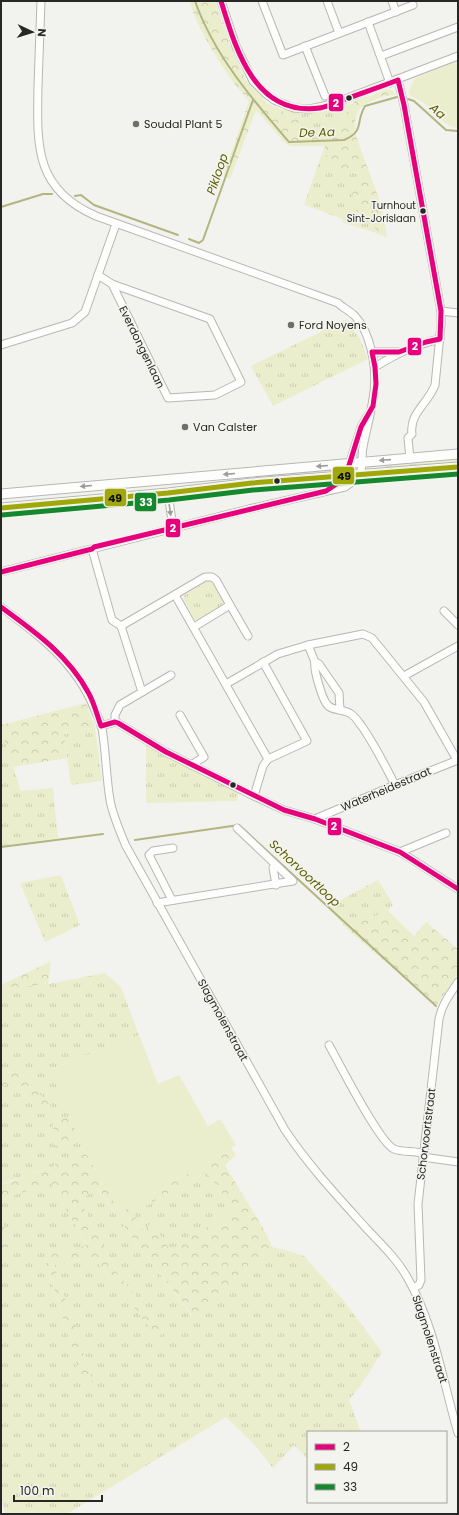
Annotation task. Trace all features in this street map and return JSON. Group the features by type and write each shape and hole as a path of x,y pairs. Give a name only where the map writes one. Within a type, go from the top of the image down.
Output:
{"main road":[{"path":"1,494 458,454"},
{"path":"1,508 168,493 252,483 458,467"}],"street":[{"path":"1,572 92,550 94,547 345,487 356,480 360,474 363,446 373,406 376,384 375,367 366,332 354,316 338,303 116,224 81,210 67,200 57,190 42,163 38,146 37,123 41,1"},
{"path":"221,1 236,46 253,80 274,100 294,108 321,108 458,56"},
{"path":"262,1 283,55 413,5"},
{"path":"327,1 339,33"},
{"path":"392,1 396,12"},
{"path":"368,22 390,83"},
{"path":"381,56 458,27"},
{"path":"305,46 325,96"},
{"path":"398,80 404,105 441,311 440,339 434,385 432,393 414,417 411,426 412,434 408,438 410,458"},
{"path":"1,345 78,320 85,312 116,224"},
{"name":"Everdongenlaan","path":"98,275 112,284 210,319 241,382 215,395 168,398 112,284"},
{"path":"441,311 458,313"},
{"path":"375,367 400,352 426,342 440,339"},
{"path":"372,352 400,352"},
{"path":"326,491 346,475 361,427 373,406"},
{"path":"168,493 173,528"},
{"path":"92,550 112,620 121,626 142,692"},
{"path":"121,626 205,577 212,577 216,580 248,636"},
{"path":"175,595 268,759"},
{"path":"194,627 230,605"},
{"name":"Slagmolenstraat","path":"1,607 31,630 61,657 77,674 88,692 101,726 110,802 117,826 126,846 285,1130 310,1166 330,1190 394,1258 414,1288 430,1331 458,1433"},
{"path":"444,611 458,625"},
{"path":"226,684 278,654 308,645 363,634 367,635 372,638 424,702 457,760"},
{"path":"308,645 315,662 316,672 326,703 332,709 340,710 355,717 371,740 395,785"},
{"path":"404,676 458,646"},
{"path":"254,796 263,766 268,759 307,741 263,662"},
{"path":"315,662 319,664 339,693 340,710"},
{"path":"115,722 115,715 120,705 172,675"},
{"path":"180,715 204,757 191,765"},
{"path":"101,726 115,722 166,752 284,810 315,819 400,852 458,890"},
{"name":"Waterheidestraat","path":"315,819 457,760"},
{"path":"157,903 276,885 293,881 237,828"},
{"path":"400,852 446,832"},
{"path":"172,900 149,855 153,851 173,848"},
{"path":"273,868 276,885"},
{"name":"Schorvoortstraat","path":"414,1288 419,1285 421,1280 418,1204 441,1010 446,999 458,982"},
{"path":"329,1045 372,1123 390,1147 397,1150 458,1162"}],"green space":[{"path":"190,1 215,1 229,42 246,80 267,103 282,110 289,119 311,121 314,127 322,131 342,119 356,99 370,96 387,89 393,91 396,95 379,98 362,106 357,114 355,123 356,136 382,207 387,237 379,234 376,229 362,220 361,215 354,209 352,203 353,192 362,185 361,177 358,173 344,170 335,165 322,153 325,146 291,146 286,144 256,110 230,179 223,176 249,101 233,82 201,30"},
{"path":"458,61 458,128 447,124 423,102 409,94 415,78"},
{"path":"347,103 347,105 353,104 347,114 336,124 321,131 297,120 289,119 282,110 283,108 299,112 315,112"},
{"path":"322,153 354,173 358,173 361,177 362,185 359,189 354,209 364,221 375,228 379,234 342,222 343,219 304,205"},
{"path":"347,319 360,339 368,359 273,406 251,366"},
{"path":"458,457 458,463 386,469 386,466 434,462 443,458"},
{"path":"208,581 214,582 224,601 222,607 200,620 195,620 184,600 184,595"},
{"path":"86,703 95,727 64,734 67,758 13,767 1,730 1,725"},
{"path":"95,727 102,781 71,785 64,734"},
{"path":"1,730 21,791 53,788 58,838 1,846"},
{"path":"146,745 239,793 237,801 146,803"},
{"path":"61,875 80,925 45,942 20,883"},
{"path":"378,880 393,904 388,911 346,928 328,907"},
{"path":"388,911 414,936 426,922 458,949 458,973 436,1006 346,928"},
{"path":"51,961 48,984 1,989 1,985"},
{"path":"105,973 121,987 139,1035 51,1069 70,1116 53,1122 54,1148 81,1139 83,1148 52,1167 1,1184 1,1088 12,1080 41,1114 51,1106 2,1069 1,1070 1,989 48,984"},
{"path":"139,1035 158,1084 179,1075 208,1126 220,1119 236,1145 120,1213 83,1148 81,1139 74,1127 51,1069"},
{"path":"2,1069 17,1069 51,1106 41,1114 12,1080 1,1088"},
{"path":"70,1116 81,1139 54,1149 53,1122"},
{"path":"83,1148 120,1213 231,1148 236,1155 225,1165 267,1235 272,1247 193,1316 129,1233 98,1188 80,1200 117,1273 164,1331 158,1338 93,1257 54,1265 93,1382 83,1385 44,1256 87,1245 51,1184 1,1199 1,1185 52,1167","holes":["206,1172 235,1210 170,1250 152,1223 143,1230 133,1213"]},
{"path":"206,1172 235,1210 170,1251 152,1223 143,1230 133,1213"},
{"path":"51,1183 87,1246 44,1256 83,1385 92,1382 54,1265 93,1257 158,1337 164,1331 117,1273 79,1200 97,1188 192,1316 272,1247 304,1256 343,1300 382,1352 361,1385 349,1400 361,1431 307,1431 307,1458 294,1445 273,1468 254,1444 226,1417 67,1514 5,1514 1,1497 1,1247 13,1243 1,1220 1,1199"},
{"path":"1,1220 13,1243 1,1248"}],"waterway":[{"name":"De Aa","path":"195,1 212,40 223,58 248,93 289,142 344,140 351,137 357,130 360,117 365,106 397,97"},
{"name":"Aa","path":"408,99 414,101 446,130 458,131"},
{"name":"Pikloop","path":"189,239 199,243 203,240 253,100"},
{"name":"Pikloop","path":"1,207 43,194 52,194"},
{"name":"Pikloop","path":"75,196 81,195 94,205 178,235"},
{"name":"Schorvoortloop","path":"135,840 239,825 436,1006"},
{"name":"Schorvoortloop","path":"1,847 103,834"}],"transit line":[{"name":"2","path":"1,572 92,549 94,547 326,491 341,481 346,475 361,427 373,406 376,384 372,352 399,352 426,342 440,339 441,311 404,105 398,80 320,108 298,108 279,102 264,91 252,76 242,59 221,1"},
{"name":"49","path":"1,508 168,493 252,483 458,467"},
{"name":"33","path":"2,515 169,500 253,490 458,474"},
{"name":"2","path":"1,607 38,635 71,666 90,696 101,726 115,722 118,723 166,752 284,810 315,819 400,852 458,889"}],"place":[{"name":"Soudal Plant 5","path":"136,124"},
{"name":"Turnhout Sint-Jorislaan","path":"423,211"},
{"name":"Ford Noyens","path":"291,325"},
{"name":"Van Calster","path":"185,427"}]}
